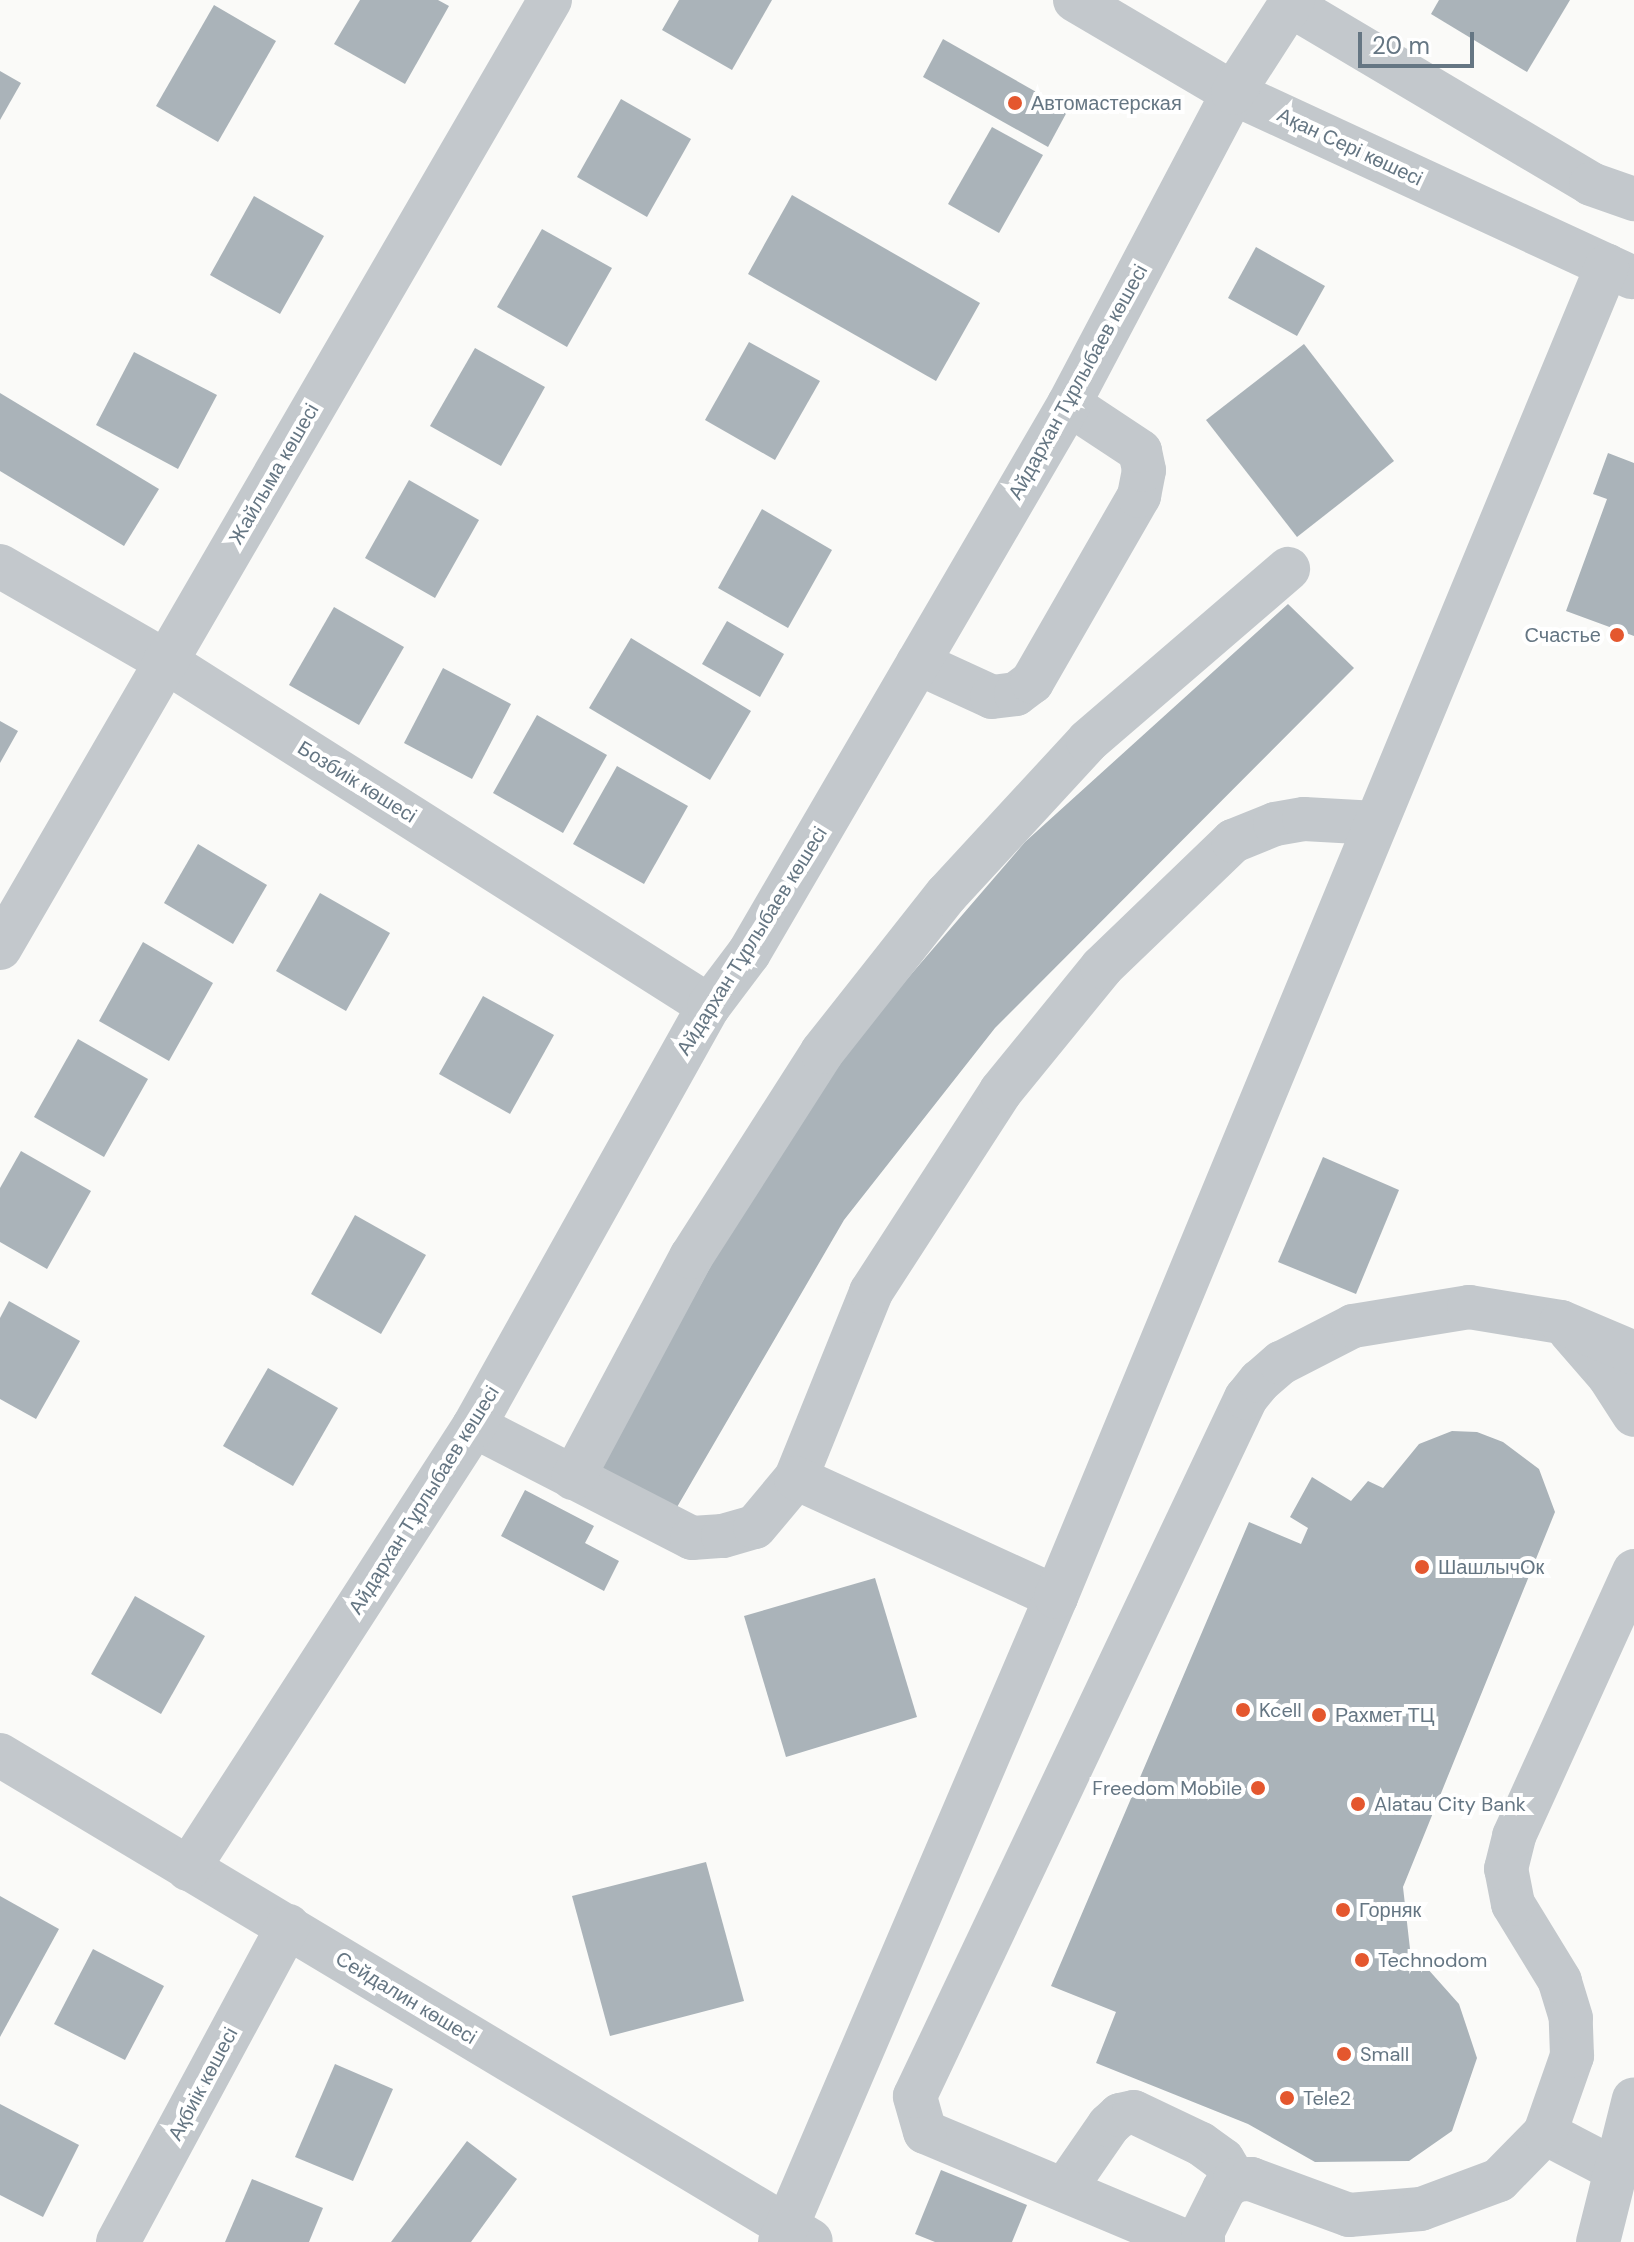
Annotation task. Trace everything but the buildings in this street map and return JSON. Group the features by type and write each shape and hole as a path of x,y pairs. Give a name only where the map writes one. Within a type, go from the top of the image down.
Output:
{"street":[{"name":"Жайлыма көшесі","path":"0,948 550,0"},
{"name":"Ақан Сері көшесі","path":"1075,0 1233,93 1620,272"},
{"name":"Айдархан Тұрлыбаев көшесі","path":"188,1869 474,1426 709,1006 749,953 1069,404 1233,93 1291,3"},
{"path":"1291,3 1591,184 1634,199"},
{"path":"793,2237 1376,823 1620,272"},
{"path":"918,663 992,697 1016,694 1032,682 1139,496 1144,470 1140,451 1069,404"},
{"name":"Бозбиік көшесі","path":"0,566 165,661 709,1006"},
{"path":"573,1478 691,1257 822,1052 947,894 1088,741 1288,569"},
{"path":"474,1426 692,1538 723,1536 755,1527 796,1478 871,1292 1001,1091 1102,967 1233,841 1275,824 1304,819 1376,823"},
{"path":"1187,2242 925,2132 915,2096 1246,1398 1281,1363 1353,1326 1469,1307 1561,1322 1634,1353"},
{"path":"1561,1322 1609,1376 1634,1415"},
{"path":"796,1478 1056,1597"},
{"path":"1203,2242 1203,2231 1224,2189 1235,2180 1251,2179 1349,2215 1421,2209 1499,2180 1545,2133 1572,2056 1571,2018 1560,1981 1513,1904 1506,1869 1514,1836 1634,1571"},
{"name":"Сейдалин көшесі","path":"0,1755 288,1926 793,2237"},
{"name":"Ақбиік көшесі","path":"118,2242 288,1926"},
{"path":"1598,2242 1633,2106"},
{"path":"1064,2190 1109,2125 1120,2115 1134,2112 1201,2144 1223,2160 1235,2180"},
{"path":"1545,2133 1616,2170"}],"place":[{"name":"Автомастерская","path":"1015,103"},
{"name":"Счастье","path":"1617,635"},
{"name":"ШашлычОк","path":"1422,1567"},
{"name":"Kcell","path":"1243,1710"},
{"name":"Рахмет ТЦ","path":"1319,1715"},
{"name":"Freedom Mobile","path":"1258,1788"},
{"name":"Alatau City Bank","path":"1358,1804"},
{"name":"Горняк","path":"1343,1910"},
{"name":"Technodom","path":"1362,1960"},
{"name":"Small","path":"1344,2054"},
{"name":"Tele2","path":"1287,2098"}]}
